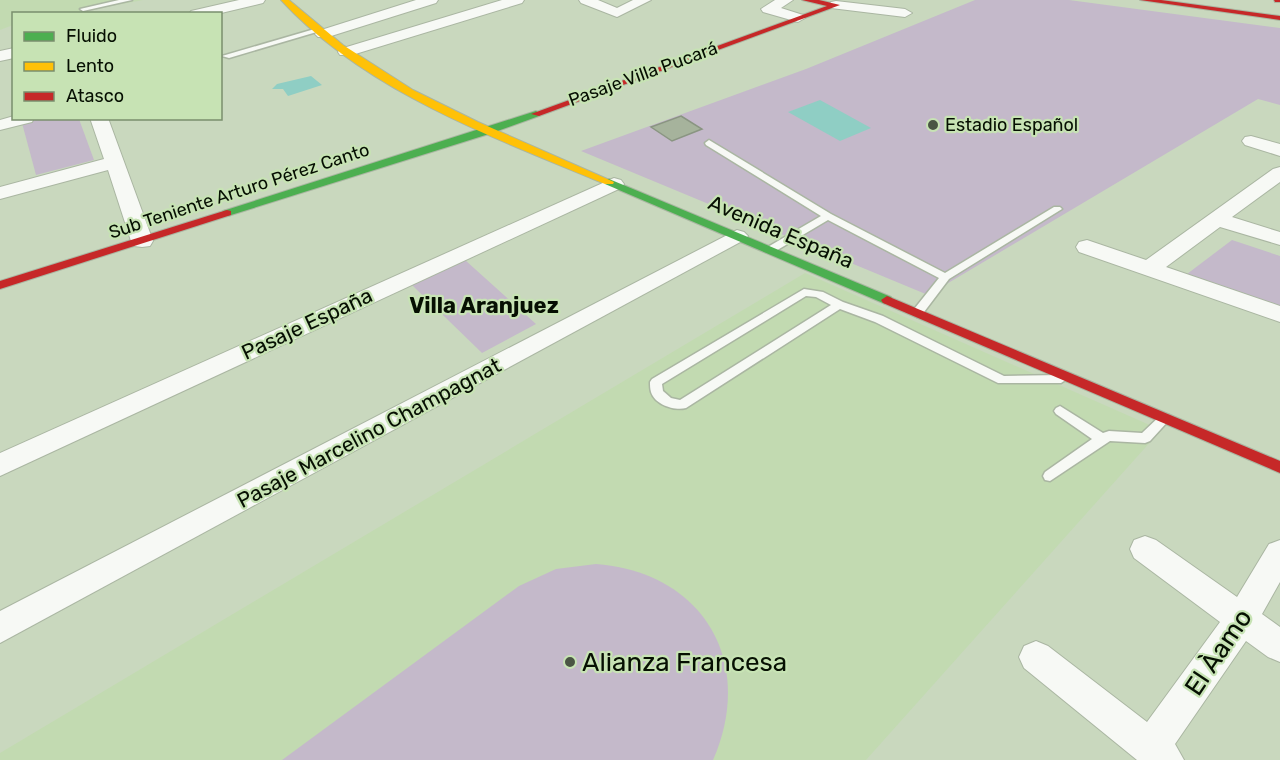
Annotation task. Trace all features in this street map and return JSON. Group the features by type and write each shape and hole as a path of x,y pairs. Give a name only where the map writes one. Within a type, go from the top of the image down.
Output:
{"main road":[{"name":"Avenida España","path":"285,0 346,52 394,83 489,131 1280,467"},
{"name":"Pasaje Villa Pucará","path":"806,0 836,5"},
{"path":"1144,0 1280,18"},
{"path":"1195,0 1280,11"},
{"name":"Pasaje Villa Pucará","path":"489,131 836,5"},
{"name":"Sub Teniente Arturo Pérez Canto","path":"0,285 489,131"}],"street":[{"path":"205,12 258,0"},
{"path":"321,32 430,0"},
{"path":"346,52 517,0"},
{"path":"586,0 617,13 644,0"},
{"path":"786,0 763,7 798,18"},
{"name":"Pasaje Villa Pucará","path":"836,5 905,13"},
{"path":"0,125 19,120"},
{"path":"100,120 142,241"},
{"path":"1251,141 1280,150"},
{"path":"0,193 114,162"},
{"path":"1150,267 1280,173"},
{"name":"Pasaje España","path":"0,465 614,184"},
{"path":"1216,219 1280,240"},
{"name":"Pasaje Marcelino Champagnat","path":"0,628 737,236"},
{"path":"1088,247 1280,314"},
{"path":"1145,549 1280,646"},
{"name":"El Àamo","path":"1159,754 1280,553"},
{"path":"1036,657 1159,754"}],"lane":[{"path":"82,9 129,0"},
{"path":"226,56 321,32"},
{"path":"709,143 828,216 945,277"},
{"path":"916,313 945,277 1057,209"},
{"path":"770,250 828,216"},
{"path":"839,304 682,405 667,402 657,393 656,382 800,294 810,292 879,319 1002,380 1070,378"},
{"path":"1060,411 1102,439"},
{"path":"1050,476 1102,439 1109,436 1145,438 1165,418"}],"shaded area":[{"path":"0,0 143,0 80,12 12,12 12,25 0,30"},
{"name":"Estadio Español","path":"975,0 1069,0 1280,28 1280,105 1258,99 928,295 581,151 806,69"},
{"path":"36,120 79,120 94,160 36,175 22,123"},
{"path":"1232,240 1280,256 1280,307 1187,274"},
{"path":"465,260 536,324 482,353 412,285"},
{"name":"Alianza Francesa","path":"805,273 1161,430 866,760 0,760 0,753"},
{"name":"Alianza Francesa","path":"596,564 634,571 665,584 691,604 711,628 723,657 728,689 725,724 713,760 282,760 519,586 556,569"}],"water":[{"path":"311,76 322,85 288,96 283,89 272,89 277,84"},
{"path":"820,100 871,128 840,141 788,112"}],"building":[{"path":"681,116 702,129 672,141 651,127"}],"traffic: fast":[{"path":"227,213 489,131 536,114"},
{"path":"609,182 887,300"}],"traffic: slow":[{"path":"285,0 340,47 410,91 475,124 609,182"}],"traffic: jam":[{"path":"536,114 836,5 806,0"},
{"path":"1144,0 1280,18"},
{"path":"0,285 227,213"},
{"path":"887,300 1280,467"}],"place":[{"name":"Estadio Español","path":"933,125"},
{"name":"Alianza Francesa","path":"570,662"}],"district":[{"name":"Villa Aranjuez","path":"484,305"}]}
